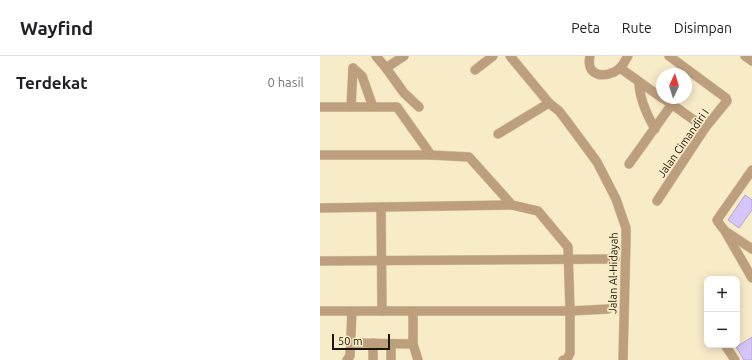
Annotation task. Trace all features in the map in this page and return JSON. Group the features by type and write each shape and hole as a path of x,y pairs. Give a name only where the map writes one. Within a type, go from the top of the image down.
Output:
{"street":[{"path":"376,56 404,93 419,107"},
{"path":"386,68 404,56"},
{"path":"475,70 493,56"},
{"name":"Jalan Al-Hidayah","path":"510,56 549,103 559,111 566,120 597,162 616,199 626,228 623,360"},
{"path":"590,56 589,64 592,72 602,75 620,68 628,56"},
{"name":"Jalan Cimandiri I","path":"657,201 705,128 728,99 670,56"},
{"path":"745,56 752,61"},
{"path":"351,107 353,68 362,76 373,107"},
{"path":"620,68 656,94"},
{"path":"639,82 640,95 655,129"},
{"path":"498,134 549,103"},
{"path":"629,164 672,104 705,128"},
{"path":"320,107 397,107 430,155"},
{"path":"320,155 430,155 469,157 512,205"},
{"path":"752,170 717,218 752,278"},
{"path":"320,208 512,205 538,211 568,247 570,353 567,359 563,360"},
{"path":"381,207 382,311"},
{"path":"725,231 752,249"},
{"path":"320,261 615,259"},
{"path":"320,311 570,311 608,309"},
{"path":"347,360 350,356 352,311"},
{"path":"413,311 413,344 418,360"},
{"path":"351,343 413,344"},
{"path":"373,343 373,360"},
{"path":"391,344 391,360"},
{"path":"727,348 735,360"}],"building":[{"path":"745,195 752,200 752,210 739,228 728,220"},
{"path":"752,337 752,360 744,360 737,348 740,348 740,344"}]}
